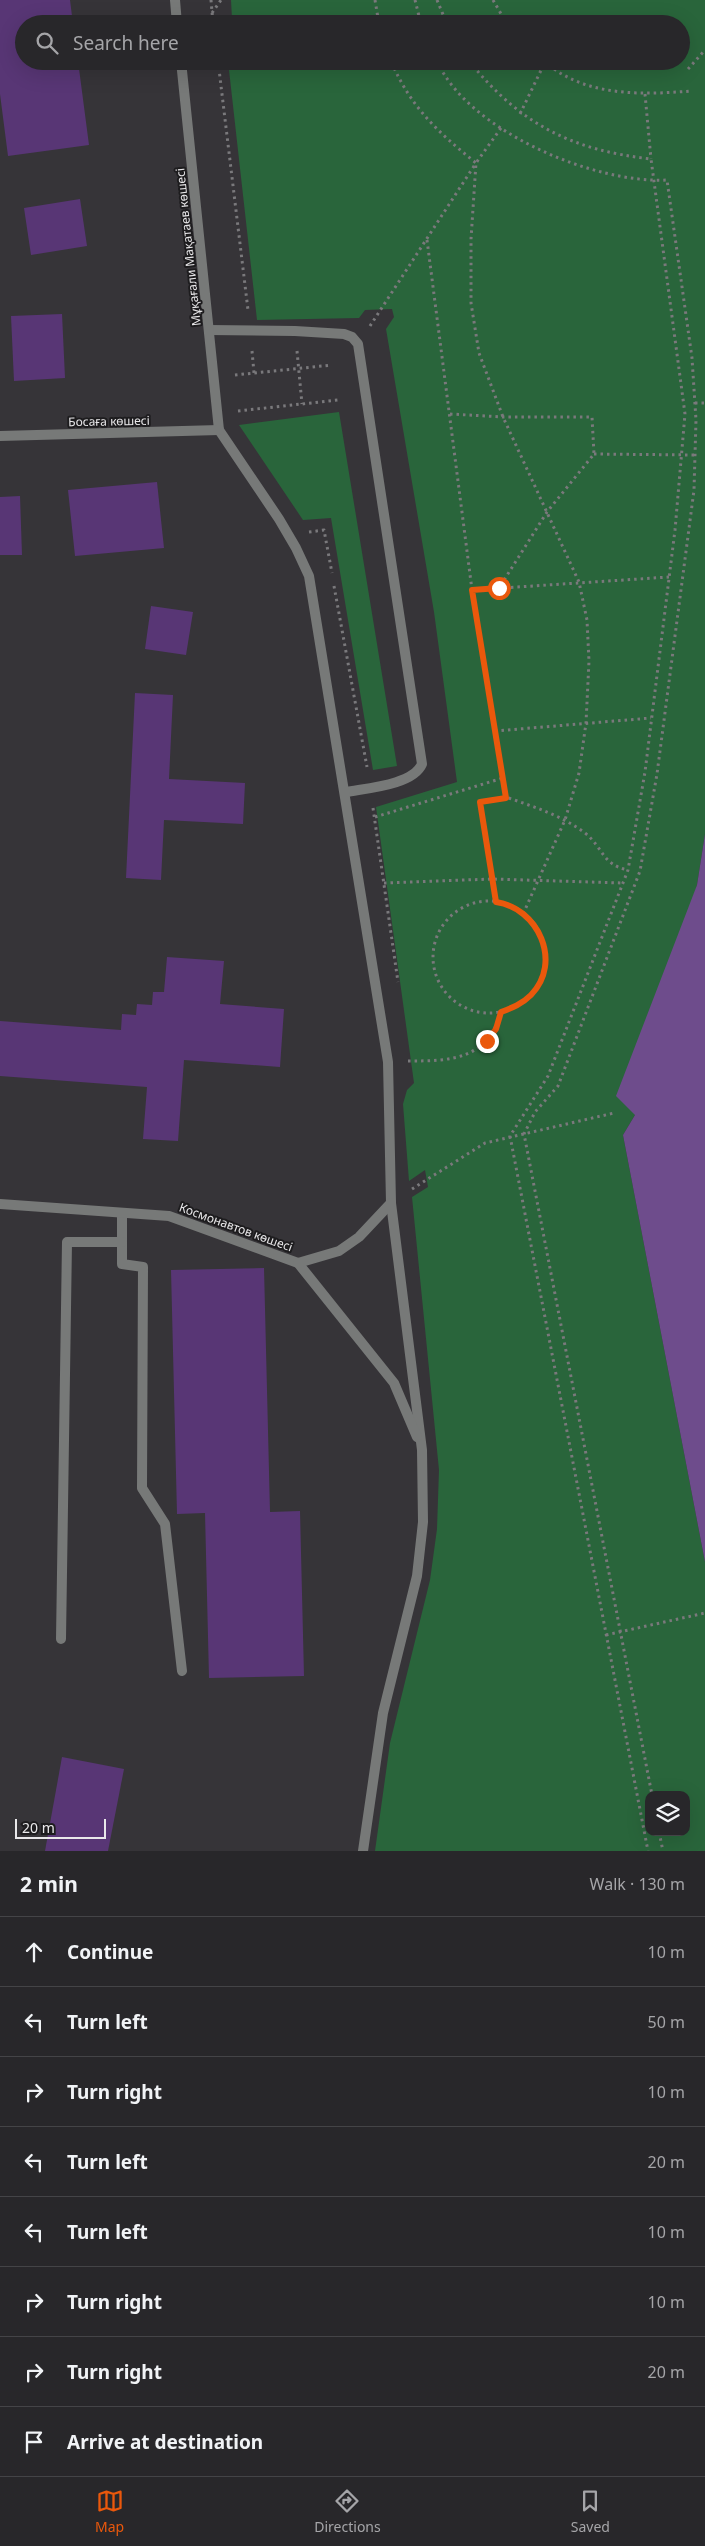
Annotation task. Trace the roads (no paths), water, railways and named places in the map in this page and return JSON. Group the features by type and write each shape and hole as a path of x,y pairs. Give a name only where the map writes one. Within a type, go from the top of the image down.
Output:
{"street":[{"path":"175,0 176,15"},
{"name":"Мұқағали Мақатаев көшесі","path":"182,70 220,430"},
{"path":"209,330 295,330 344,334 352,337 358,344 422,764 418,772 409,778 346,792"},
{"path":"220,430 280,519 309,576 346,792 388,1062 391,1203 422,1450 423,1522 417,1576 382,1713 363,1851"},
{"name":"Босаға көшесі","path":"0,436 220,430"},
{"path":"298,1263 339,1251 359,1237 391,1203"},
{"name":"Космонавтов көшесі","path":"0,1204 169,1216 298,1263 394,1383 422,1450"},
{"path":"122,1213 122,1264 143,1267 142,1488 165,1524 182,1671"},
{"path":"61,1639 67,1242 122,1242"}]}
